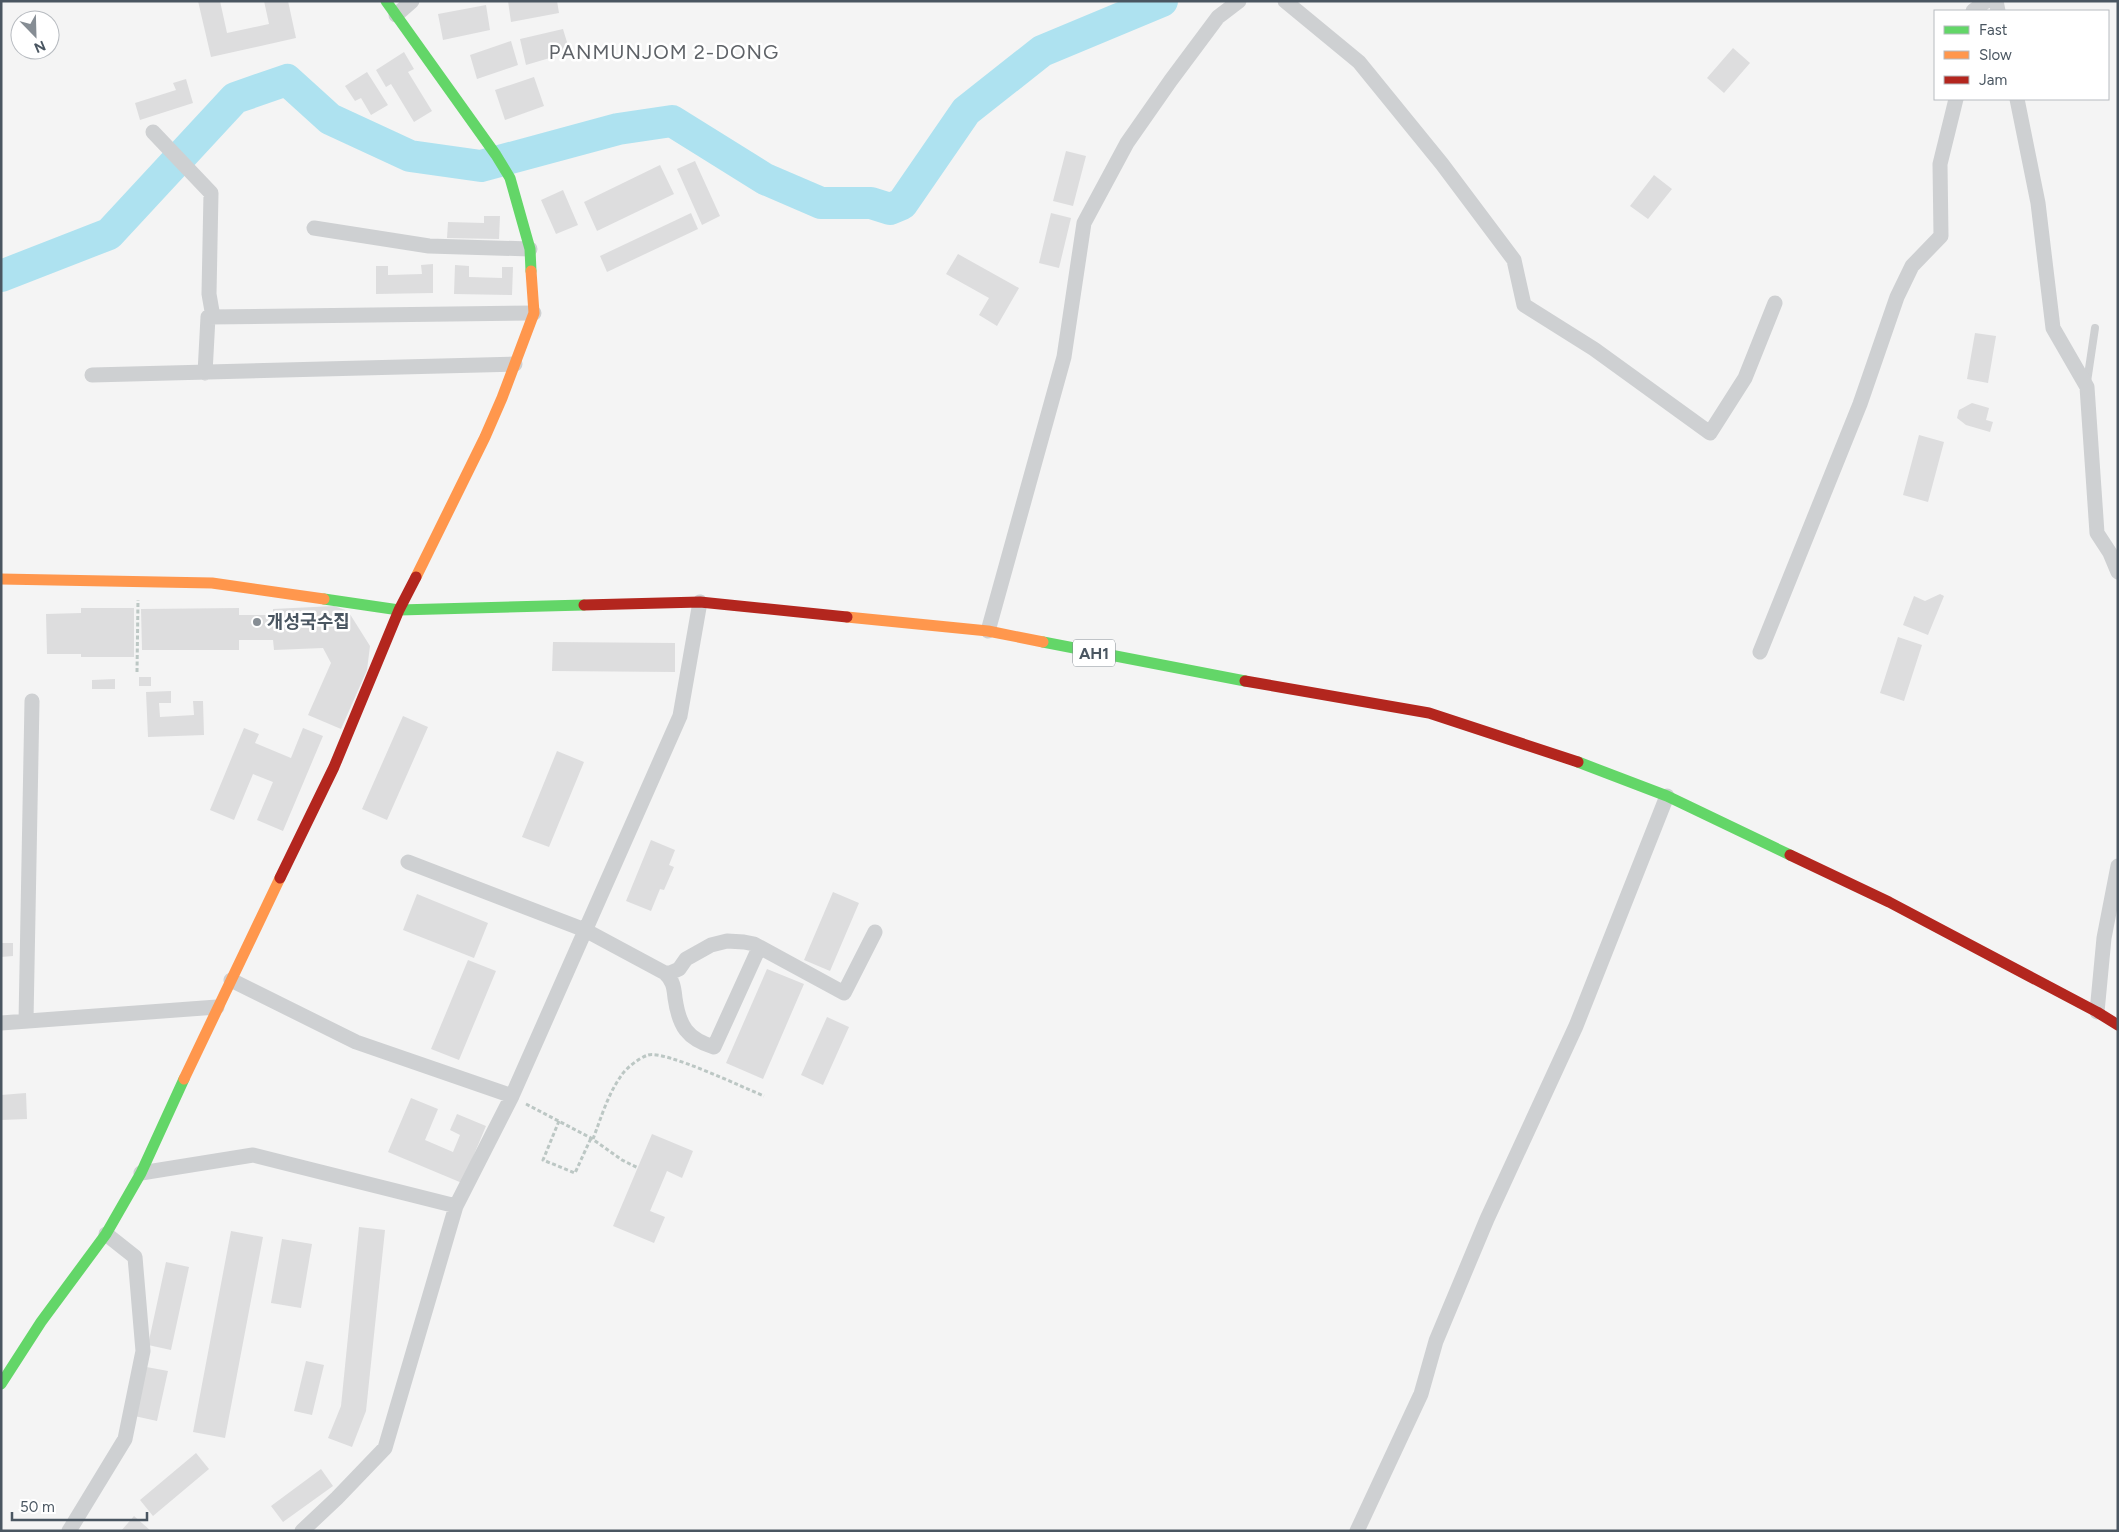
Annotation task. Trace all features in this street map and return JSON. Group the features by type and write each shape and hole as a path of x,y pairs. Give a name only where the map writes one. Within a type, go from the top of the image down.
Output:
{"main road":[{"path":"1,1384 41,1322 106,1234 141,1173 217,1007 334,767 399,610 485,437 534,313 530,248 510,178 496,155 386,1"},
{"name":"AH1","path":"1,579 212,583 399,610 700,602 988,631 1179,670 1428,713 1582,763 1667,796 1889,902 2097,1012 2118,1025"}],"street":[{"path":"396,15 412,1"},
{"path":"988,631 1064,357 1084,223 1127,143 1170,80 1218,17 1239,1"},
{"path":"1284,1 1359,62 1442,164 1514,260 1524,305 1594,349 1710,433 1745,378 1775,303"},
{"path":"1974,10 1986,1"},
{"path":"1760,652 1860,404 1897,297 1912,266 1941,236 1940,164 1956,100"},
{"path":"2017,100 2038,203 2053,328 2087,387 2097,533 2110,552 2118,572"},
{"path":"154,132 212,193 209,294 213,317"},
{"path":"314,228 429,246 530,248"},
{"path":"205,373 208,317 534,313"},
{"path":"92,375 515,364"},
{"path":"302,1531 385,1448 456,1206 512,1096 680,716 700,602"},
{"path":"26,1022 32,701"},
{"path":"1357,1531 1421,1394 1436,1341 1487,1219 1576,1026 1667,796"},
{"path":"408,862 585,930 665,973 674,985 676,1006 687,1034 698,1041 714,1047 759,948"},
{"path":"2097,1012 2104,938 2118,866"},
{"path":"665,973 679,969 686,959 697,952 727,941 754,944 844,993 875,932"},
{"path":"231,980 356,1042 512,1096"},
{"path":"1,1023 217,1007"},
{"path":"141,1173 254,1155 456,1206"},
{"path":"69,1531 125,1439 143,1351 135,1257 106,1234"}],"lane":[{"path":"2087,387 2095,328"}],"path":[{"path":"137,672 138,582"},
{"path":"558,1121 543,1160 575,1173 622,1074 635,1062 649,1055 659,1055 686,1064 764,1096"},
{"path":"512,1096 592,1138 622,1160 638,1168"}],"building":[{"path":"198,1 220,1 227,33 269,24 264,1 288,1 296,38 211,57"},
{"path":"508,1 557,1 559,13 511,22"},
{"path":"486,5 490,30 443,40 438,14"},
{"path":"563,29 570,52 526,65 520,39"},
{"path":"511,41 518,65 477,79 470,55"},
{"path":"1733,48 1750,63 1724,93 1707,78"},
{"path":"404,52 414,69 408,72 432,111 414,122 391,84 386,87 376,70"},
{"path":"367,72 388,105 371,115 361,98 355,101 345,86"},
{"path":"534,77 544,106 505,120 495,90"},
{"path":"186,79 193,103 140,120 135,103 176,90 173,83"},
{"path":"1066,151 1086,156 1073,206 1053,201"},
{"path":"695,161 720,216 702,225 677,169"},
{"path":"660,165 674,194 597,231 584,202"},
{"path":"1654,175 1672,189 1648,219 1630,206"},
{"path":"563,190 578,225 556,234 541,200"},
{"path":"691,213 698,229 607,272 600,256"},
{"path":"1051,213 1071,218 1059,268 1039,263"},
{"path":"484,216 500,216 499,239 447,238 448,222 484,223"},
{"path":"958,254 1019,288 997,326 979,315 989,298 946,274"},
{"path":"433,264 433,293 376,294 376,266 388,266 388,275 422,274 421,265"},
{"path":"455,265 469,266 469,277 502,278 502,267 513,267 512,295 454,294"},
{"path":"1975,333 1996,336 1988,383 1967,379"},
{"path":"1972,403 1989,408 1986,420 1993,422 1990,432 1966,425 1957,418 1959,410"},
{"path":"1919,435 1944,442 1928,502 1903,495"},
{"path":"1940,594 1944,596 1928,635 1903,625 1914,596 1925,601"},
{"path":"334,606 348,611 370,646 367,670 341,729 308,715 331,663 323,648 274,650 273,640 239,640 239,650 142,650 141,609 239,608 239,615 273,615 273,609"},
{"path":"81,608 134,608 134,657 81,657 81,654 47,654 46,614 81,613"},
{"path":"1898,637 1922,645 1904,701 1880,693"},
{"path":"553,642 675,643 675,672 552,671"},
{"path":"139,677 151,677 151,686 139,686"},
{"path":"115,679 115,689 92,689 92,680"},
{"path":"171,691 171,703 159,703 160,717 194,715 193,701 203,701 204,735 148,737 146,692"},
{"path":"403,716 428,727 387,820 362,809"},
{"path":"244,728 259,734 255,743 291,758 303,728 323,736 283,831 257,820 273,782 253,774 234,820 210,810"},
{"path":"557,751 584,762 549,847 522,837"},
{"path":"651,840 675,850 669,865 674,867 664,890 660,889 651,911 626,901"},
{"path":"833,892 859,903 830,971 804,960"},
{"path":"417,894 488,923 474,958 403,930"},
{"path":"1,943 13,943 13,956 1,957"},
{"path":"468,960 496,971 459,1060 431,1049"},
{"path":"767,969 804,984 763,1079 726,1063"},
{"path":"827,1017 849,1027 823,1085 801,1075"},
{"path":"26,1093 27,1119 1,1120 1,1095"},
{"path":"411,1098 438,1109 425,1140 453,1152 460,1135 450,1130 457,1114 486,1126 462,1183 388,1152"},
{"path":"652,1134 693,1151 682,1178 667,1171 650,1211 665,1217 654,1243 613,1226"},
{"path":"359,1227 385,1230 366,1411 352,1447 328,1438 341,1406"},
{"path":"231,1231 263,1237 225,1438 193,1432"},
{"path":"282,1239 312,1244 301,1308 271,1303"},
{"path":"166,1262 189,1267 171,1350 148,1345"},
{"path":"306,1361 324,1365 312,1415 294,1411"},
{"path":"141,1366 168,1371 157,1421 130,1415"},
{"path":"196,1453 209,1469 153,1516 140,1500"},
{"path":"321,1469 333,1486 283,1522 271,1506"},
{"path":"134,1516 151,1531 121,1531"}],"waterway":[{"path":"1,276 109,234 235,98 287,80 330,119 410,156 481,166 618,129 672,121 765,179 821,203 871,203 890,209 902,204 966,111 1042,51 1162,1"}],"traffic: fast":[{"path":"386,1 496,155 510,178 530,249 531,271"},
{"path":"324,599 399,610 584,605"},
{"path":"1043,642 1245,681"},
{"path":"1578,762 1667,796 1790,855"},
{"path":"1,1384 41,1322 106,1234 141,1173 184,1079"}],"traffic: slow":[{"path":"416,577 485,437 534,313 531,271"},
{"path":"1,579 212,583 324,599"},
{"path":"847,617 988,631 1043,642"},
{"path":"184,1079 280,878"}],"traffic: jam":[{"path":"280,878 334,767 399,610 416,577"},
{"path":"584,605 700,602 847,617"},
{"path":"1245,681 1429,713 1578,762"},
{"path":"1790,855 1889,902 2097,1012 2118,1025"}],"place":[{"name":"개성국수집","path":"257,622"}],"district":[{"name":"PANMUNJOM 2-DONG","path":"664,52"}]}
